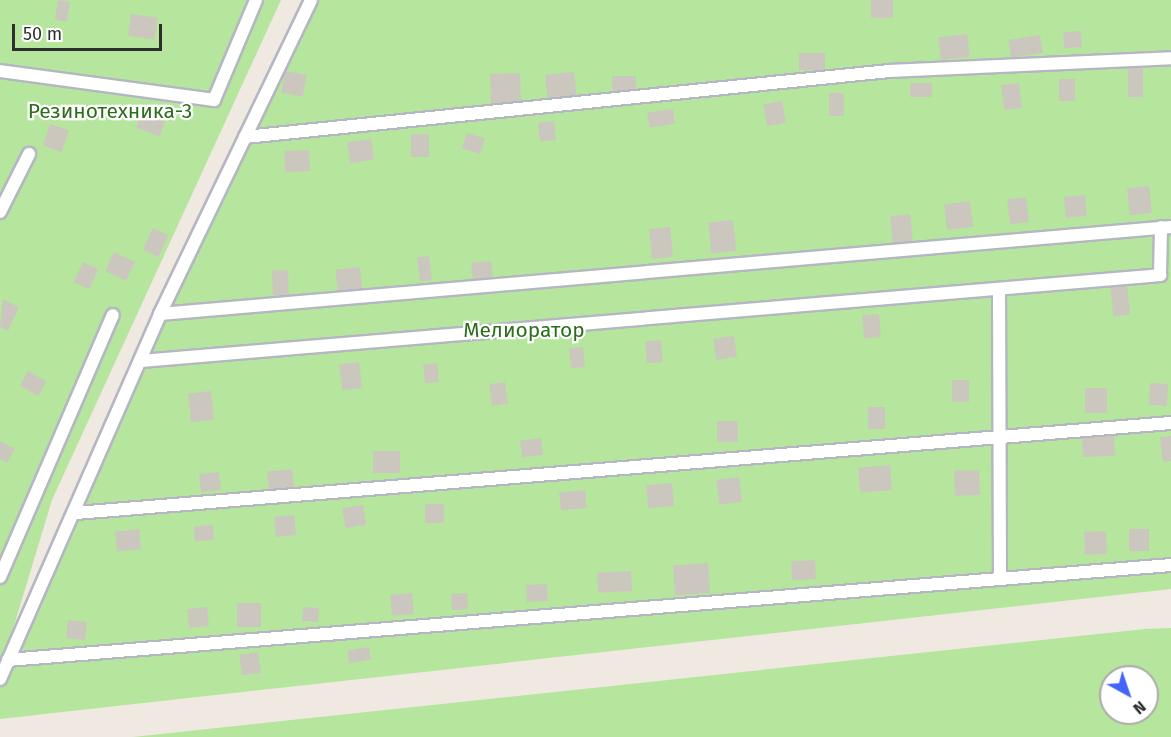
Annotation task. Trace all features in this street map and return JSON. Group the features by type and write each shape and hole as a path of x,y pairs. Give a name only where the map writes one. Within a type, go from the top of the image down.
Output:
{"lane":[{"path":"0,71 214,100 256,0"},
{"path":"0,679 76,513 160,314 311,0"},
{"path":"244,137 889,71 1171,58"},
{"path":"0,212 29,154"},
{"path":"141,362 1160,275 1166,227 160,314"},
{"path":"999,290 1000,576"},
{"path":"0,577 113,315"},
{"path":"76,513 1171,423"},
{"path":"8,660 1000,576 1171,565"}],"green space":[{"name":"Мелиоратор","path":"0,0 281,0 52,500 3,662 314,0 1171,0 1171,589 0,719"},
{"path":"1171,628 1171,737 133,737 1145,629"}],"building":[{"path":"58,0 70,2 67,22 55,20"},
{"path":"871,0 893,0 893,18 871,18"},
{"path":"131,14 158,18 155,40 128,36"},
{"path":"1081,31 1082,47 1064,48 1063,32"},
{"path":"967,34 970,57 941,60 938,38"},
{"path":"1040,35 1043,53 1011,58 1008,40"},
{"path":"799,53 825,53 825,70 799,70"},
{"path":"1128,68 1143,68 1143,97 1128,97"},
{"path":"285,71 307,75 303,96 281,93"},
{"path":"574,72 577,99 548,102 545,75"},
{"path":"520,73 521,102 491,103 490,74"},
{"path":"612,76 636,76 636,91 612,91"},
{"path":"1059,79 1075,79 1075,101 1059,101"},
{"path":"910,83 932,83 932,97 910,97"},
{"path":"1019,83 1022,108 1004,110 1001,85"},
{"path":"829,93 844,93 844,116 829,116"},
{"path":"782,101 786,123 767,126 763,104"},
{"path":"145,104 168,113 159,136 136,127"},
{"path":"673,109 675,124 649,127 647,113"},
{"path":"554,121 556,140 540,142 538,123"},
{"path":"50,124 69,130 62,152 43,146"},
{"path":"467,133 485,139 480,154 462,148"},
{"path":"411,134 429,134 429,157 411,157"},
{"path":"371,139 374,160 350,163 347,142"},
{"path":"309,150 310,171 285,172 284,151"},
{"path":"1149,186 1152,213 1130,215 1127,188"},
{"path":"1085,195 1087,216 1066,218 1064,197"},
{"path":"1026,197 1029,222 1010,224 1007,199"},
{"path":"970,201 973,227 947,230 944,204"},
{"path":"910,214 913,244 893,246 890,216"},
{"path":"733,220 736,251 711,253 708,223"},
{"path":"670,227 673,257 652,259 649,229"},
{"path":"153,228 168,235 158,257 143,250"},
{"path":"114,252 135,262 126,281 105,271"},
{"path":"429,256 432,280 420,281 417,257"},
{"path":"491,261 493,281 473,283 471,263"},
{"path":"83,262 98,269 89,289 74,282"},
{"path":"360,267 363,290 338,293 335,270"},
{"path":"288,270 289,295 273,296 272,271"},
{"path":"1127,284 1130,315 1113,317 1110,286"},
{"path":"3,299 19,307 8,331 0,327"},
{"path":"879,314 881,337 864,338 862,315"},
{"path":"734,336 737,357 716,360 713,339"},
{"path":"661,340 663,362 647,363 645,341"},
{"path":"583,347 585,367 571,368 569,348"},
{"path":"359,362 362,388 342,390 339,364"},
{"path":"437,363 439,382 425,383 423,364"},
{"path":"28,371 46,381 38,396 20,386"},
{"path":"952,380 969,380 969,402 952,402"},
{"path":"505,382 508,404 492,406 489,384"},
{"path":"1150,383 1168,384 1167,406 1149,405"},
{"path":"1085,388 1107,388 1107,413 1085,413"},
{"path":"211,391 214,420 191,422 188,393"},
{"path":"868,407 885,407 885,429 868,429"},
{"path":"717,421 738,421 738,442 717,442"},
{"path":"1114,433 1115,456 1083,457 1082,434"},
{"path":"1171,436 1171,461 1163,462 1160,437"},
{"path":"541,438 543,455 522,457 520,441"},
{"path":"0,441 15,449 7,463 0,459"},
{"path":"373,451 400,451 400,473 373,473"},
{"path":"890,465 892,490 860,493 858,468"},
{"path":"292,469 294,488 269,491 267,472"},
{"path":"979,470 980,495 955,496 954,471"},
{"path":"219,472 221,490 201,492 199,474"},
{"path":"739,477 742,502 719,505 716,480"},
{"path":"672,483 674,506 648,508 646,485"},
{"path":"585,490 587,508 561,511 559,493"},
{"path":"425,504 444,504 444,523 425,523"},
{"path":"363,505 366,525 345,528 342,508"},
{"path":"294,515 296,535 276,537 274,517"},
{"path":"213,525 214,540 195,541 194,526"},
{"path":"139,529 141,549 117,551 115,532"},
{"path":"1129,529 1149,529 1149,551 1129,551"},
{"path":"1106,531 1107,554 1085,555 1084,532"},
{"path":"815,560 816,579 792,580 791,561"},
{"path":"708,563 710,593 675,595 673,565"},
{"path":"631,571 632,591 598,593 597,573"},
{"path":"547,584 548,601 527,602 526,585"},
{"path":"412,593 414,614 392,616 390,595"},
{"path":"467,593 468,609 452,610 451,594"},
{"path":"237,603 261,603 261,627 237,627"},
{"path":"207,607 209,626 189,628 187,609"},
{"path":"303,607 319,608 318,622 302,621"},
{"path":"68,620 87,622 85,640 66,638"},
{"path":"369,647 371,660 349,663 347,650"},
{"path":"258,652 261,673 242,675 239,655"}],"park label":[{"name":"Резинотехника-3","path":"110,111"}]}
